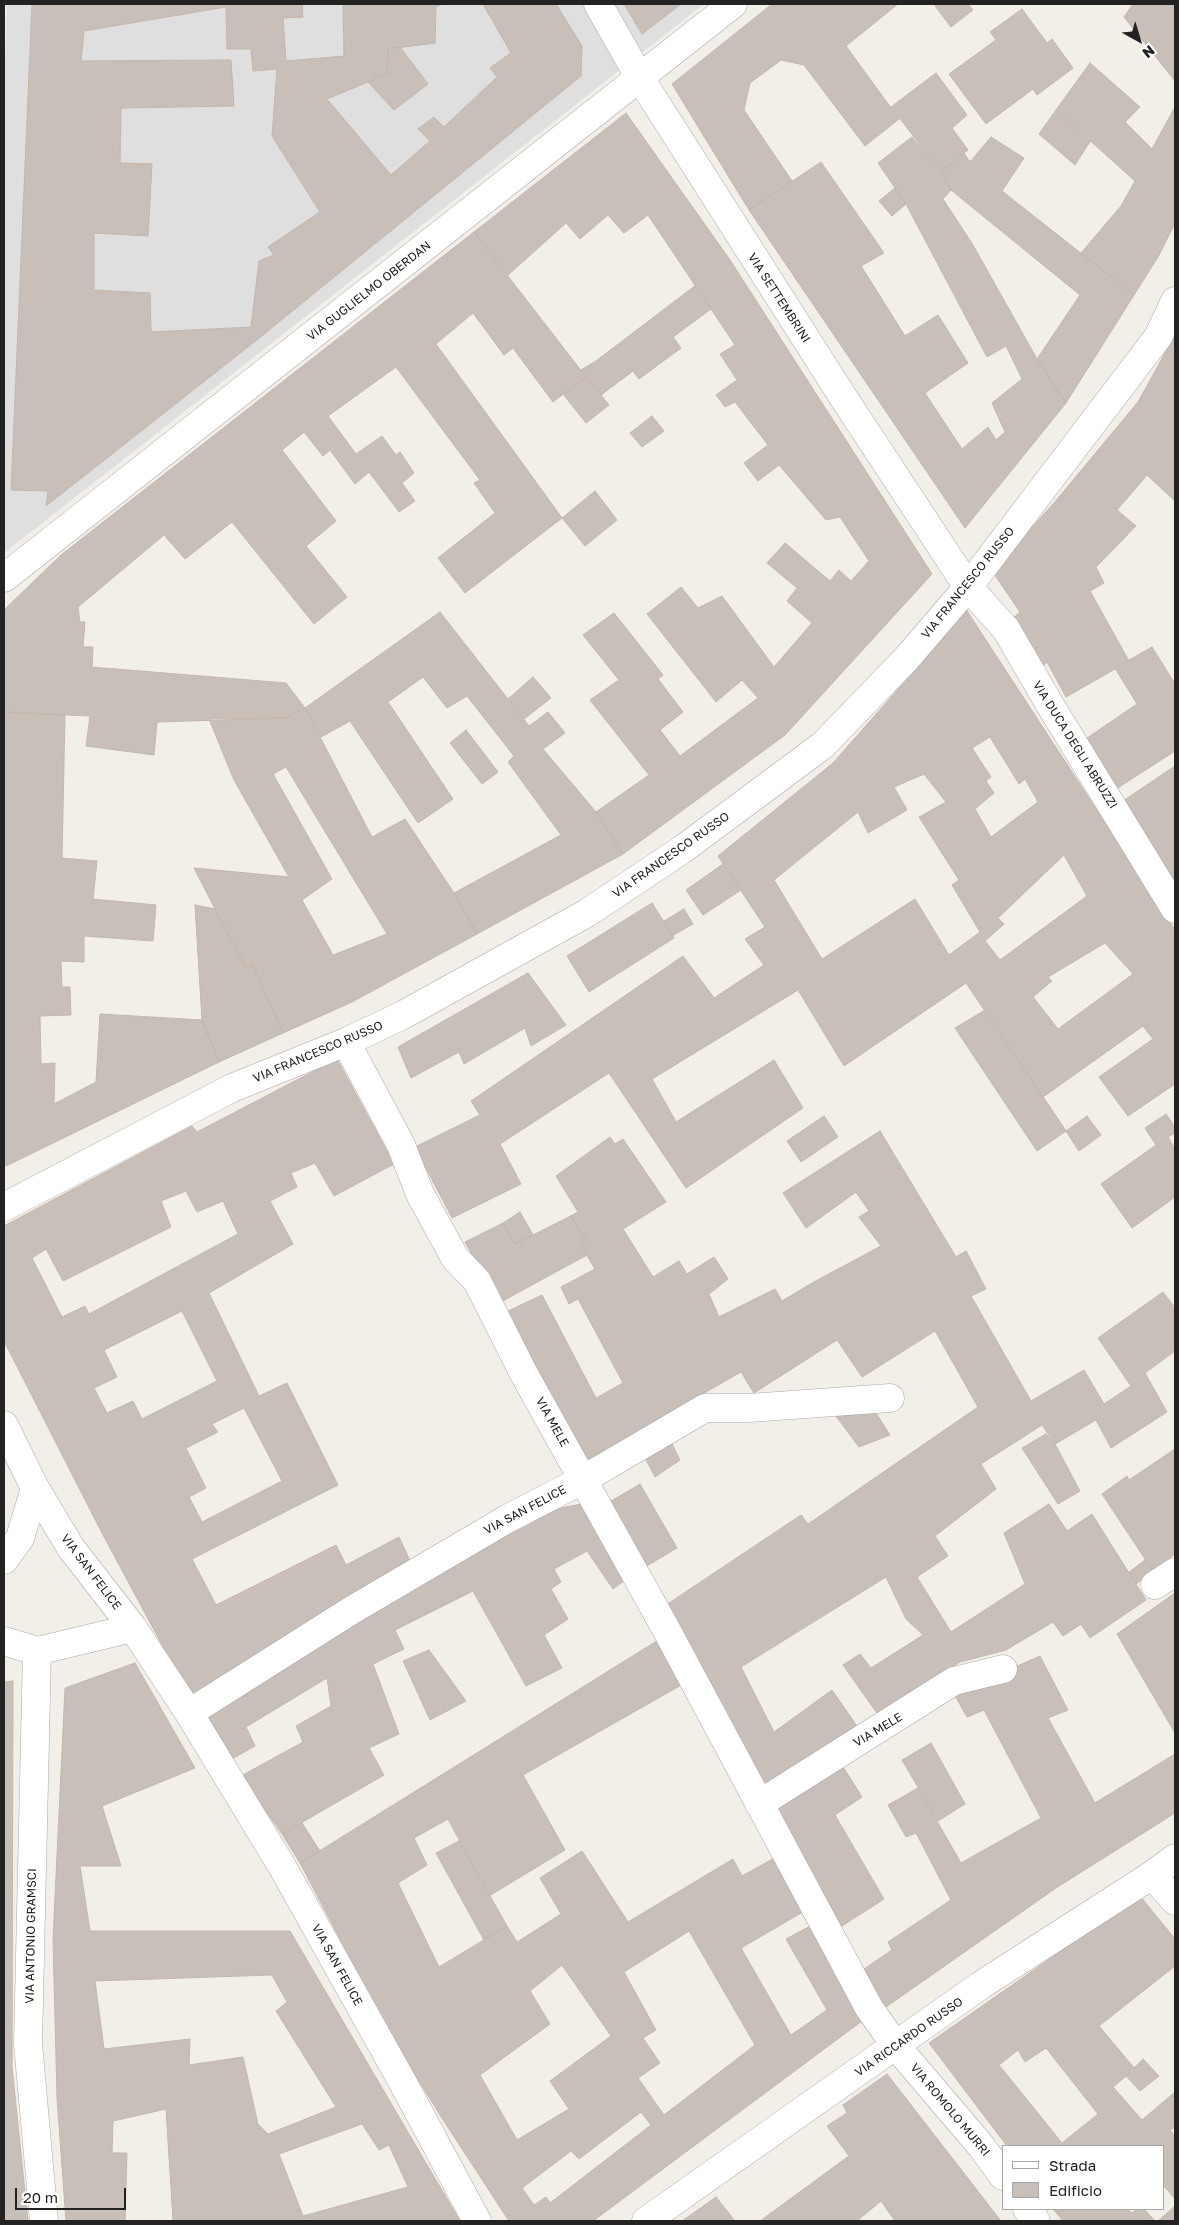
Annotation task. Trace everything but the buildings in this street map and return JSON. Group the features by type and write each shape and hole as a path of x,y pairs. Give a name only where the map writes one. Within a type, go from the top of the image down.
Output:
{"street":[{"name":"VIA SETTEMBRINI","path":"598,4 640,78 843,397 968,587"},
{"name":"VIA GUGLIELMO OBERDAN","path":"4,578 732,4"},
{"name":"VIA FRANCESCO RUSSO","path":"4,1207 232,1088 346,1042 403,1015 586,913 683,850 823,745 906,658 968,587 1153,344 1175,302"},
{"name":"VIA DUCA DEGLI ABRUZZI","path":"968,587 1006,629 1050,706 1175,909"},
{"name":"VIA MELE","path":"346,1042 401,1145 420,1194 455,1258 477,1281 524,1374 670,1637 869,2008 896,2046"},
{"name":"VIA SAN FELICE","path":"189,1713 352,1610 507,1519 584,1479 704,1408 749,1408 890,1398"},
{"name":"VIA SAN FELICE","path":"4,1425 35,1488 71,1548 133,1628 189,1713 283,1868 402,2081 477,2221"},
{"path":"4,1560 20,1538 35,1488"},
{"path":"4,1641 37,1651 133,1628"},
{"name":"VIA ANTONIO GRAMSCI","path":"37,1651 28,2044 44,2221"},
{"name":"VIA MELE","path":"758,1804 954,1681 1003,1669"},
{"name":"VIA RICCARDO RUSSO","path":"646,2221 982,1985 1152,1875 1175,1858"},
{"path":"1152,1875 1175,1901"},
{"name":"VIA ROMOLO MURRI","path":"896,2046 981,2146 1002,2175"},
{"path":"1028,2210 1036,2221"}],"shaded area":[{"path":"7,4 704,4 4,553 4,89"}]}
